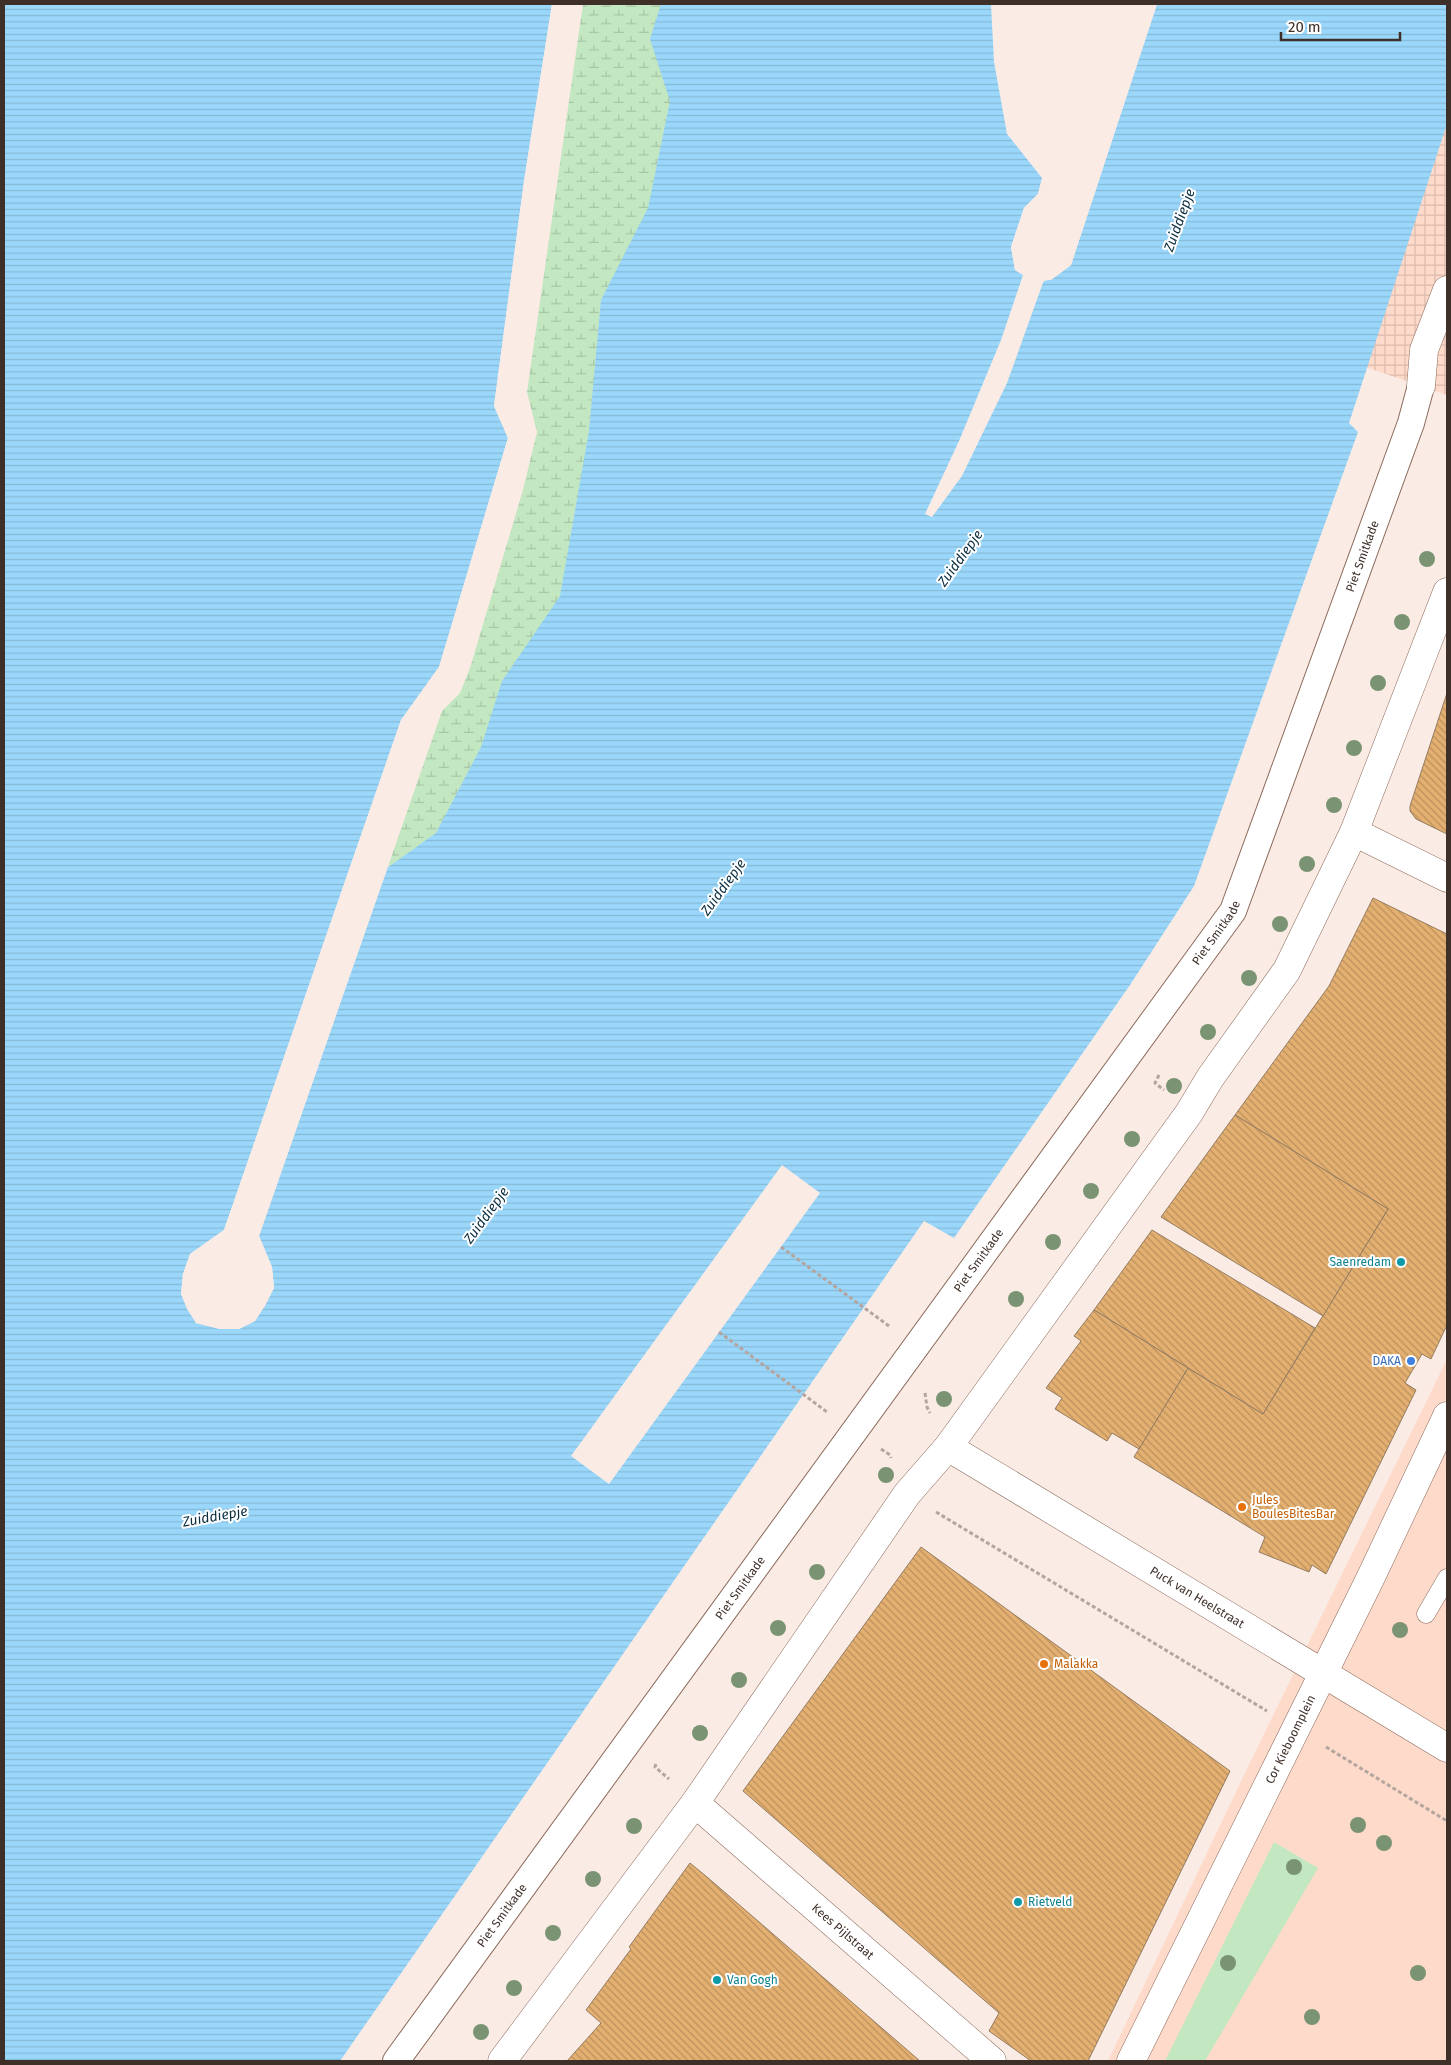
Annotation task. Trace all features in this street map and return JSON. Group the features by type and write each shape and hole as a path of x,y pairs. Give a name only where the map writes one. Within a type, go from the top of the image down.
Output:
{"street":[{"path":"1421,386 1424,350 1447,290"},
{"name":"Piet Smitkade","path":"396,2061 1233,911 1411,423 1421,386"},
{"path":"502,2061 695,1803 907,1494 948,1447 1189,1113 1210,1078 1287,970 1354,832 1447,592"},
{"path":"1354,832 1447,878"},
{"name":"Cor Kieboomplein","path":"1131,2061 1322,1672 1370,1579 1447,1416"},
{"name":"Puck van Heelstraat","path":"948,1447 1447,1748"},
{"name":"Kees Pijlstraat","path":"695,1803 992,2061"}],"lane":[{"path":"1426,1614 1447,1578"}],"path":[{"path":"781,1248 864,1308"},
{"path":"719,1332 805,1396"},
{"path":"907,1494 1447,1821"}],"shaded area":[{"path":"1447,4 1447,395 1258,330"},
{"path":"1447,1359 1447,2061 1108,2061 1244,1775"}],"green space":[{"path":"583,4 777,4 744,325 285,1163 442,711 460,693 470,668 523,490 537,432 527,392"},
{"path":"1274,1842 1318,1868 1205,2061 1165,2061"}],"water":[{"name":"Zuiddiepje","path":"4,4 552,4 524,181 494,406 508,438 439,667 401,720 224,1230 190,1254 183,1274 181,1294 196,1323 220,1329 239,1329 255,1321 274,1288 272,1267 259,1236 387,868 436,833 481,747 502,681 560,596 589,431 601,300 648,208 670,101 650,39 661,4 991,4 994,62 1007,134 1042,178 1038,194 1024,208 1011,247 1015,270 1032,279 1044,281 1056,276 1071,265 1157,4 1447,4 1447,124 1349,423 1358,432 1194,886 1130,985 954,1238 924,1221 340,2061 4,2061"}],"pier":[{"path":"552,4 554,4 526,181 497,406 510,439 441,668 403,721 330,944 226,1231 192,1256 185,1275 184,1294 189,1308 198,1321 220,1327 239,1326 253,1319 263,1305 271,1288 270,1268 257,1235 385,868 389,864 259,1236 272,1267 274,1288 255,1321 239,1329 220,1329 196,1323 187,1309 181,1294 183,1274 190,1254 224,1230 401,720 439,667 508,438 494,406 524,181"},
{"path":"1154,4 1157,4 1071,265 1051,280 1044,280 1007,383 962,476 932,517 925,514 959,441 1001,340 1023,275 1015,270 1011,247 1024,208 1038,194 1043,175 1045,179 1040,195 1026,209 1014,247 1017,268 1034,279 1051,277 1069,264"},
{"path":"782,1165 820,1193 609,1484 571,1456"}],"building":[{"path":"1447,693 1447,834 1416,819 1410,811 1410,806"},
{"name":"Saenredam","path":"1373,898 1447,934 1447,1325 1431,1359 1422,1354 1405,1383 1416,1390 1326,1574 1312,1565 1309,1572 1259,1552 1265,1537 1134,1457 1188,1368 1263,1414 1388,1209 1235,1115 1329,986"},
{"path":"1235,1115 1388,1209 1323,1316 1161,1217"},
{"path":"1152,1230 1315,1328 1263,1414 1094,1310"},
{"path":"1094,1310 1188,1368 1139,1449 1112,1433 1107,1441 1055,1409 1062,1398 1046,1388 1081,1341 1074,1336"},
{"name":"Rietveld","path":"921,1547 1230,1771 1088,2061 1031,2061 989,2031 999,2013 743,1791"},
{"name":"Van Gogh","path":"690,1863 920,2061 567,2061 601,2023 586,2010 631,1949 629,1947"}],"place":[{"name":"Saenredam","path":"1401,1262"},
{"name":"DAKA","path":"1411,1361"},
{"name":"Jules BoulesBitesBar","path":"1242,1507"},
{"name":"Malakka","path":"1044,1664"},
{"name":"Rietveld","path":"1018,1902"},
{"name":"Van Gogh","path":"717,1980"}]}
